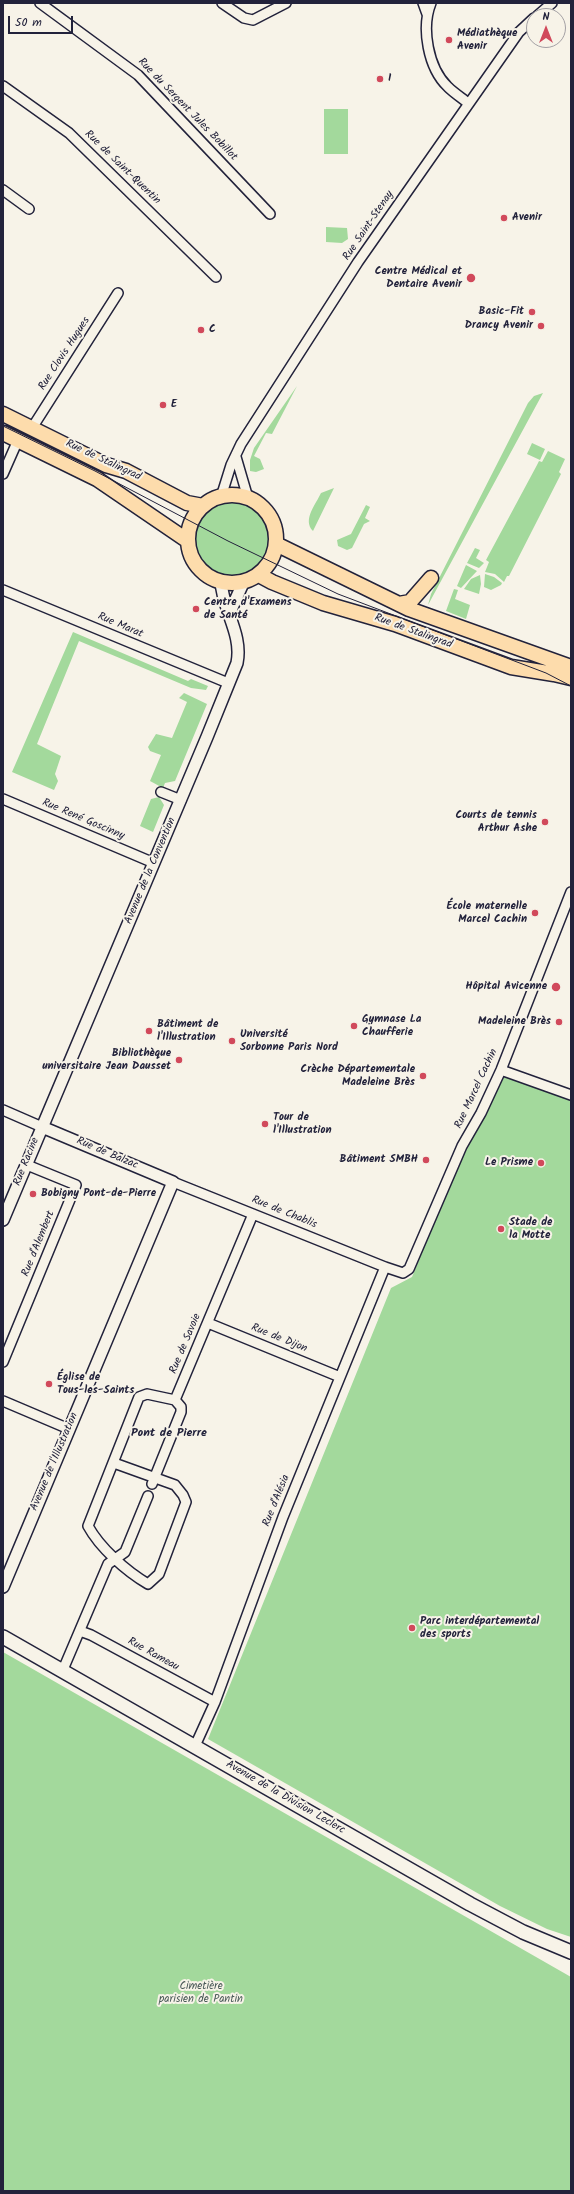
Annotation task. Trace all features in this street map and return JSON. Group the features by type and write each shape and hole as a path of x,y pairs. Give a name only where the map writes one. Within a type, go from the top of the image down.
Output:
{"main road":[{"name":"Rue de Stalingrad","path":"3,414 106,465 126,471 187,503 203,506"},
{"name":"Rue de Stalingrad","path":"3,433 97,479 188,541"},
{"path":"232,495 248,498 261,506 270,517 275,527 276,544 270,562 259,575 244,581 221,581 205,573 195,563 188,541 192,522 203,506 221,496 232,495"},
{"name":"Rue de Stalingrad","path":"276,544 399,604 571,667"},
{"name":"Rue de Stalingrad","path":"259,575 272,582 323,603 395,624 511,667 571,678"},
{"path":"399,604 410,602 431,578 424,602 424,610 429,616"},
{"name":"Avenue de la Division Leclerc","path":"3,1637 470,1904 523,1932 571,1952"}],"street":[{"name":"Rue du Sergent Jules Bobillot","path":"40,3 138,74 270,214"},
{"path":"222,3 244,18 253,20 286,3"},
{"path":"423,3 427,14 428,42 437,69 448,87 468,103"},
{"path":"427,14 431,3"},
{"name":"Rue Saint-Stenay","path":"221,496 241,444 358,262 468,103 519,32 526,25"},
{"name":"Rue de Saint-Quentin","path":"3,86 69,133 216,277"},
{"path":"3,190 29,209"},
{"name":"Rue Clovis Hugues","path":"32,428 118,293"},
{"path":"3,474 18,440"},
{"path":"236,457 248,498"},
{"name":"Avenue de la Convention","path":"42,1127 181,800 237,663 238,653 230,612 222,594 221,581"},
{"path":"230,612 244,581"},
{"name":"Rue Marat","path":"3,590 228,683"},
{"path":"161,792 181,800"},
{"name":"Rue René Goscinny","path":"3,800 154,863"},
{"name":"Rue Marcel Cachin","path":"385,1267 403,1273 409,1269 462,1146 481,1113 501,1070 571,892"},
{"path":"501,1070 571,1095"},
{"path":"3,1110 42,1127"},
{"name":"Rue Racine","path":"3,1220 42,1127"},
{"name":"Rue de Balzac","path":"42,1127 173,1182"},
{"name":"Rue d'Alembert","path":"3,1362 76,1185 27,1165"},
{"name":"Rue de Chablis","path":"173,1182 385,1267"},
{"name":"Avenue de l'Illustration","path":"3,1588 173,1182"},
{"name":"Rue de Savoie","path":"175,1400 253,1214"},
{"name":"Rue d'Alésia","path":"195,1746 215,1702 283,1517 385,1267"},
{"name":"Rue de Dijon","path":"208,1323 340,1377"},
{"path":"114,1463 154,1481 175,1485 183,1494 186,1502 159,1574 152,1582 148,1584 123,1567 116,1558 93,1536 88,1526 139,1397 148,1394 175,1400 180,1407 180,1412 154,1481"},
{"path":"3,1401 69,1429"},
{"path":"62,1672 108,1564 125,1552 148,1496"},
{"name":"Rue Rameau","path":"80,1631 91,1634 215,1702"}],"green space":[{"path":"324,109 348,109 348,154 324,154"},
{"path":"326,227 347,228 348,239 342,243 326,242"},
{"path":"297,386 272,434 266,433 254,456 260,459 264,469 256,472 250,471 250,460 254,448"},
{"path":"543,393 428,605 431,594 528,403 534,396"},
{"path":"532,443 545,449 540,460 527,454"},
{"path":"548,451 565,459 559,472 561,474 509,576 507,576 504,582 495,574 485,572 489,562 486,560 539,461 542,462"},
{"path":"334,488 313,531 310,527 309,517 313,507 321,493"},
{"path":"232,501 247,504 260,512 268,525 271,540 268,555 260,568 247,576 232,579 217,576 204,568 196,555 193,540 196,525 204,512 217,504"},
{"path":"366,505 370,507 365,518 370,521 364,524 352,548 347,550 338,546 337,540 351,534"},
{"path":"475,548 480,550 476,558 484,563 479,568 467,563"},
{"path":"466,565 477,571 461,588 457,586"},
{"path":"485,574 494,577 502,583 501,585 491,590 484,587"},
{"path":"480,575 481,584 479,594 464,589 471,579"},
{"path":"454,589 458,590 455,599 470,605 466,619 446,611"},
{"path":"73,632 188,681 191,679 208,686 206,690 191,688 79,641 37,744 61,756 55,774 58,781 54,790 12,772"},
{"path":"184,693 207,704 175,781 165,783 163,788 150,781 161,755 150,751 148,747 156,734 172,738 187,702 179,698"},
{"path":"159,797 164,805 153,832 140,826 151,799"},
{"name":"Parc interdépartemental des sports","path":"508,1076 571,1099 571,1937 547,1929 500,1906 208,1739 391,1288 412,1277 451,1181 502,1078"},
{"name":"Cimetière parisien de Pantin","path":"3,1652 571,1977 571,2191 3,2191"}],"tram line":[{"path":"3,426 95,471 228,541 338,594 546,673 571,686"}],"place":[{"name":"Médiathèque Avenir","path":"449,40"},
{"name":"I","path":"380,79"},
{"name":"Avenir","path":"504,218"},
{"name":"Centre Médical et Dentaire Avenir","path":"471,278"},
{"name":"Basic-Fit","path":"532,312"},
{"name":"Drancy Avenir","path":"541,326"},
{"name":"C","path":"201,330"},
{"name":"E","path":"163,405"},
{"name":"Centre d'Examens de Santé","path":"196,609"},
{"name":"Courts de tennis Arthur Ashe","path":"545,822"},
{"name":"École maternelle Marcel Cachin","path":"535,913"},
{"name":"Hôpital Avicenne","path":"556,987"},
{"name":"Madeleine Brès","path":"559,1022"},
{"name":"Gymnase La Chaufferie","path":"354,1026"},
{"name":"Bâtiment de l'Illustration","path":"149,1031"},
{"name":"Université Sorbonne Paris Nord","path":"232,1041"},
{"name":"Bibliothèque universitaire Jean Dausset","path":"179,1060"},
{"name":"Crèche Départementale Madeleine Brès","path":"423,1076"},
{"name":"Tour de l'Illustration","path":"265,1124"},
{"name":"Bâtiment SMBH","path":"426,1160"},
{"name":"Le Prisme","path":"541,1163"},
{"name":"Bobigny Pont-de-Pierre","path":"33,1194"},
{"name":"Stade de la Motte","path":"501,1229"},
{"name":"Église de Tous-les-Saints","path":"49,1384"},
{"name":"Parc interdépartemental des sports","path":"412,1628"}],"district":[{"name":"Pont de Pierre","path":"169,1434"}]}
